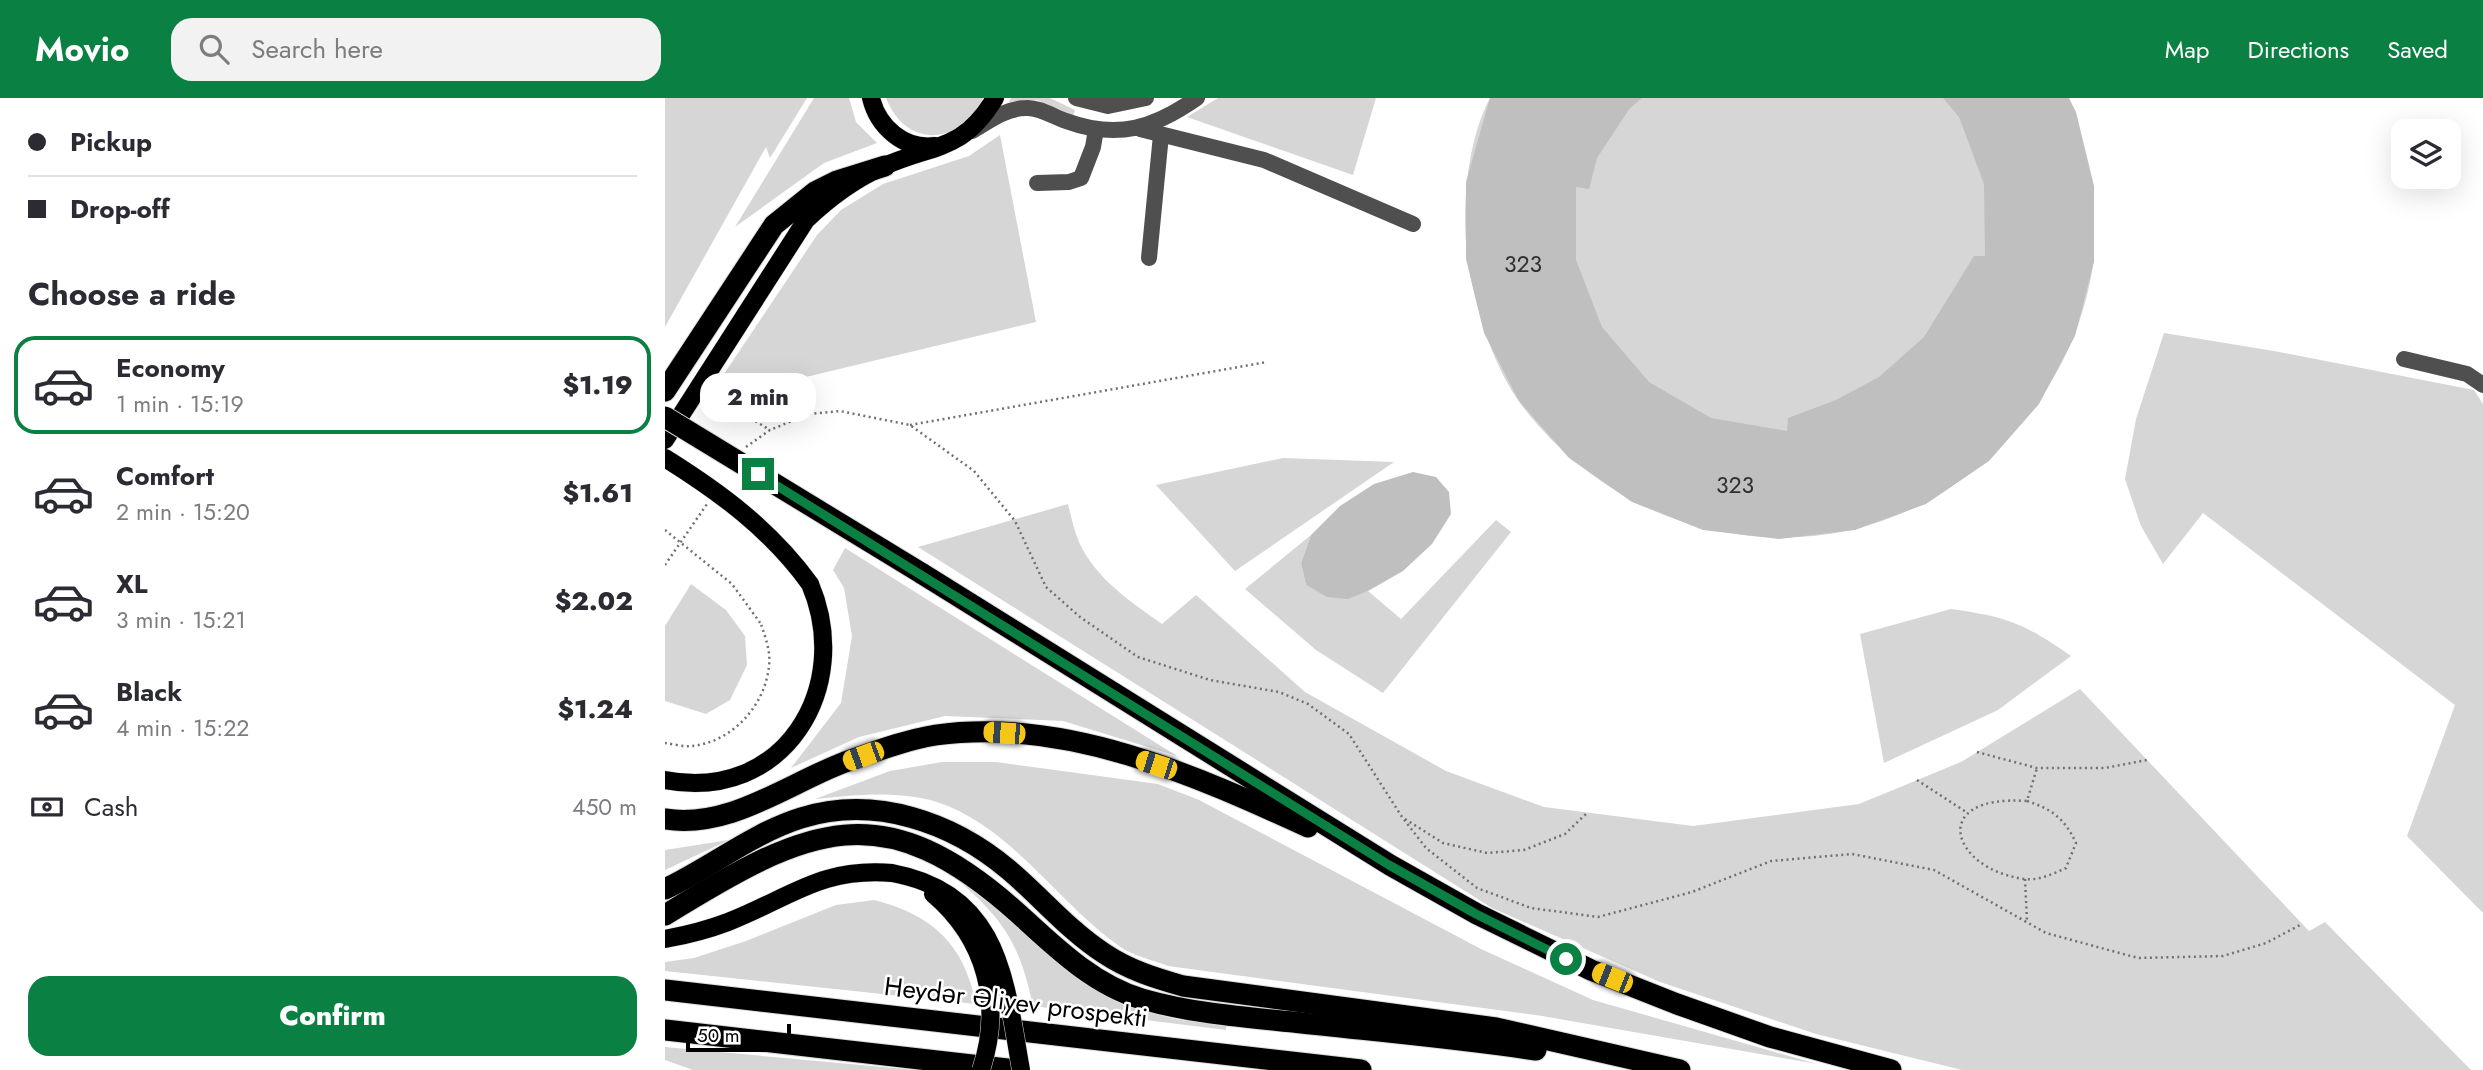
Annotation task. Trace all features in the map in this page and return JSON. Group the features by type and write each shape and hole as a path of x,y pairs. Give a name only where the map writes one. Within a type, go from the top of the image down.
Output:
{"highway":[{"path":"665,391 774,225 793,207 815,192 846,177 885,166"},
{"path":"665,417 1389,865 1476,914 1591,970 1770,1037 1891,1070"},
{"path":"665,819 709,819 752,804 841,764 935,735 978,732 1029,735 1080,744 1196,778 1389,865"},
{"path":"665,889 781,825 829,812 881,811 927,822 977,846 1011,871 1104,953 1131,969 1157,979 1183,986 1496,1028 1680,1070"},
{"path":"665,915 731,875 796,845 848,834 898,839 926,848 977,878 1089,973 1139,998 1170,1006 1498,1045 1666,1070"},
{"name":"Heydər Əliyev prospekti","path":"665,990 1361,1070"},
{"path":"665,1030 1016,1070"}],"main road":[{"path":"871,98 880,119 900,139 926,147 951,142"},
{"path":"665,440 806,220 846,186 885,166 951,142 969,132 982,120 995,98"},
{"path":"665,458 700,480 765,530 786,551 810,584 821,610 825,638 823,670 815,701 795,736 768,762 738,777 707,784 665,780"},
{"path":"665,939 700,932 822,878 859,871 892,873 941,888 970,911 982,927 1002,968 1021,1070"},
{"path":"892,873 933,894 950,909 969,934 980,957 989,986 992,1012 991,1035 981,1070"}],"lane":[{"path":"1037,183 1069,182 1080,178 1093,148 1081,100 1108,106 1146,98"},
{"path":"1140,129 1163,120 1197,98"},
{"path":"969,132 1007,111 1027,107 1089,128 1140,129 1264,160 1413,224"},
{"path":"1149,258 1161,135"},
{"path":"2404,359 2467,374 2483,385"}],"path":[{"path":"745,448 770,430 809,414 840,411 910,425 1267,362"},
{"path":"701,403 708,408 729,405 770,430"},
{"path":"910,425 974,471 1015,521 1046,587 1080,617 1138,657 1210,680 1279,692 1308,704 1349,734 1402,817 1426,848 1477,888 1531,908 1598,917 1692,892 1771,861 1852,854 1934,870 2046,933 2138,958 2223,956 2266,943 2302,924"},
{"path":"665,565 709,501"},
{"path":"665,530 732,584 761,624 768,646 769,667 759,701 741,724 716,739 691,746 665,743"},
{"path":"1977,752 2037,768 2105,768 2147,760"},
{"path":"2027,801 2037,768"},
{"path":"1917,780 1966,812"},
{"path":"2000,799 2027,801 2050,808 2068,826 2076,843 2066,868 2047,876 2025,879 1991,868 1972,854 1961,839 1959,825 1966,812 1979,804 2000,799"},
{"path":"1402,817 1443,843 1487,853 1524,850 1565,834 1588,812"},
{"path":"2025,879 2027,922"}],"shaded area":[{"path":"665,98 807,98 770,158 766,147 665,327"},
{"path":"814,98 849,98 856,122 877,143 824,163 735,227"},
{"path":"886,98 983,98 973,114 961,125 947,133 933,135 919,133 906,126 895,115"},
{"path":"1011,98 1050,98 1075,110 1073,116 1037,100 1009,102"},
{"path":"1218,98 1376,98 1353,175 1187,117"},
{"path":"1490,98 2069,98 2093,247 2089,288 2075,333 2043,395 2014,432 1958,482 1896,516 1829,534 1761,537 1694,525 1629,498 1571,457 1520,403 1497,362 1485,333 1473,288 1465,217 1474,141"},
{"path":"1000,135 1036,322 706,401 817,235 841,210 883,184 969,156"},
{"path":"2164,333 2274,351 2474,390 2483,404 2483,913 2407,836 2455,705 2203,513 2163,564 2141,526 2125,479 2136,419"},
{"path":"1283,458 1394,462 1235,571 1156,485"},
{"path":"1068,504 1079,542 1094,567 1115,588 1162,624 1196,595 1305,692 1446,771 1544,807 1693,826 1859,804 1961,762 2080,689 2309,931 2325,922 2471,1070 1962,1070 1816,1034 1660,982 1492,908 918,547"},
{"path":"1496,520 1511,532 1383,693 1316,650 1245,589 1311,535 1301,563 1306,585 1336,597 1368,591 1401,619"},
{"path":"845,548 1177,756 1063,721 945,716 859,737 791,768 841,703 852,636 844,588 833,570"},
{"path":"691,584 726,610 745,636 747,665 730,700 706,714 665,701 665,626"},
{"path":"1951,609 2014,623 2071,656 1998,710 1884,763 1860,634"},
{"path":"942,762 996,762 1158,784 1199,800 1481,949 1593,1000 1817,1064 1542,1016 1168,966 1119,946 1096,928 1011,847 964,814 937,802 907,796 876,794 815,799 890,771"},
{"path":"729,840 665,870 665,850"},
{"path":"955,877 1008,915 1086,984 1121,1004 1174,1019 1226,1026 1226,1030 1033,1006 1022,965 1007,934 998,920"},
{"path":"874,900 913,914 943,935 963,965 976,1004 665,971 665,962 694,958 746,941 836,905"},
{"path":"665,1047 916,1070 693,1070 665,1060"}],"building":[{"path":"1490,98 1642,98 1630,108 1597,158 1589,189 1576,187 1576,260 1602,327 1649,382 1711,418 1787,431 1788,418 1836,400 1879,377 1924,337 1974,256 1985,256 1984,184 1959,117 1943,98 2069,98 2076,112 2094,186 2094,262 2075,336 2039,404 1989,461 1926,504 1855,530 1779,539 1703,530 1632,502 1569,458 1519,401 1484,333 1466,259 1466,182"},
{"path":"1413,472 1436,477 1449,492 1451,514 1432,544 1403,571 1348,599 1327,597 1306,585 1301,563 1311,535 1340,506 1374,484"}],"route":[{"path":"758,474 1389,865 1476,914 1566,959"}]}
